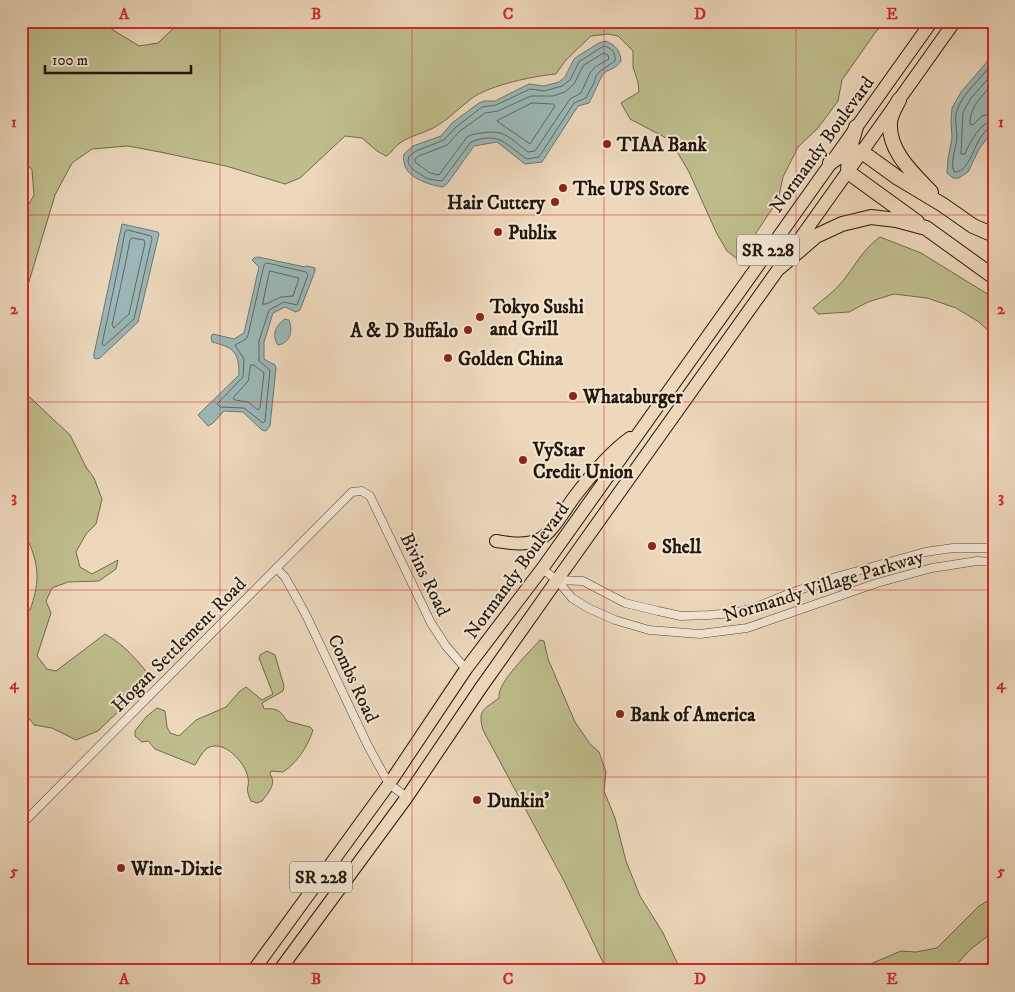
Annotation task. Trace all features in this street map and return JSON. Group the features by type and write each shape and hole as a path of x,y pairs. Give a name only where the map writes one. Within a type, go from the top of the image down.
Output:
{"highway":[{"path":"899,100 890,120 891,135 896,149 905,164 943,205"},
{"path":"856,127 856,152 848,172 994,277"},
{"path":"830,163 842,154 856,152 943,205 973,226 994,235"},
{"path":"780,267 816,236 842,224 871,217 896,220 926,228"}],"main road":[{"name":"Normandy Boulevard","path":"253,971 389,784 466,669 542,569 932,21"},
{"name":"Normandy Boulevard","path":"856,152 899,100 955,21"},
{"name":"Normandy Boulevard","path":"279,971 407,797 480,689 848,172"},
{"path":"706,337 722,349"},
{"path":"496,541 519,545 544,537 576,495 616,448 639,432"}],"street":[{"name":"Hogan Settlement Road","path":"21,825 352,492 362,491"},
{"name":"Bivins Road","path":"362,491 370,496 431,624 446,646 466,669"},
{"name":"Normandy Village Parkway","path":"557,580 583,580 625,603 658,611 681,616 708,616 756,606 836,578 925,552 953,548 994,548"},
{"name":"Normandy Village Parkway","path":"542,569 557,580 572,598 588,608 615,620 649,630 700,634 747,628 869,586 932,568 977,561 994,562"},
{"name":"Combs Road","path":"276,568 285,577 306,615 368,746 389,784 407,797"}],"shaded area":[{"path":"21,21 57,21 73,25 82,21 104,21 105,25 139,46 158,43 181,21 893,21 877,30 842,80 838,101 818,128 798,147 783,177 778,200 742,254 736,258 727,251 717,234 689,172 670,140 630,119 621,103 639,92 633,67 633,51 618,36 608,34 591,36 565,61 556,74 512,82 480,93 440,124 412,136 386,156 362,138 345,136 300,178 285,184 226,166 128,146 92,149 72,163 55,195 25,295 21,315 21,215 34,195 32,170 21,158"},
{"path":"880,237 921,253 994,298 994,336 979,322 956,308 927,298 894,294 868,302 849,312 818,314 813,308 839,286 864,252"},
{"path":"21,389 70,435 86,467 94,478 102,499 96,524 86,534 76,552 80,567 92,574 118,560 116,569 99,581 68,582 52,588 46,601 51,613 37,656 47,669 56,671 105,634 125,648 152,679 98,731 76,740 52,728 34,725 24,712 21,704 28,668 21,661 21,608 30,610 37,584 37,569 29,543 21,542"},
{"path":"540,640 544,641 548,659 575,722 590,744 599,752 606,772 604,791 615,818 626,861 640,896 663,933 681,971 607,971 564,881 483,730 481,718 484,710 499,698 500,691 508,676"},
{"path":"267,651 275,655 284,686 283,691 262,703 264,709 278,710 287,721 310,727 313,730 305,748 293,764 283,772 271,771 272,785 262,801 257,803 251,801 243,765 233,753 226,749 213,746 206,749 195,765 155,749 148,741 142,742 135,736 135,731 146,717 157,708 165,711 167,727 170,733 179,736 196,720 226,707 246,687 262,700 273,694 259,658 260,655"},
{"path":"994,897 994,931 971,949 956,965 938,971 854,971 901,951 916,952 937,948 979,906"}],"water":[{"path":"605,41 617,48 621,61 604,73 589,103 578,106 542,162 525,164 497,142 474,146 443,187 415,178 406,168 404,154 413,146 441,136 452,123 479,103 495,101 529,84 544,86 559,82 565,77 574,59"},
{"path":"994,48 994,129 979,149 968,172 959,178 953,178 947,173 952,138 952,108 961,92 986,63"},
{"path":"122,224 158,232 159,234 138,322 100,358 96,359 94,354"},
{"path":"258,257 315,268 300,310 296,312 285,307 273,313 264,342 264,359 275,365 276,368 270,426 266,431 262,430 243,412 224,411 208,426 198,415 239,375 236,355 229,348 212,342 211,336 213,334 234,339 244,333 259,267 252,260"},
{"path":"285,319 289,320 290,336 286,342 278,345 275,338 276,330"}],"place":[{"name":"TIAA Bank","path":"607,144"},
{"name":"The UPS Store","path":"563,188"},
{"name":"Hair Cuttery","path":"555,202"},
{"name":"Publix","path":"498,232"},
{"name":"Tokyo Sushi and Grill","path":"480,317"},
{"name":"A & D Buffalo","path":"468,330"},
{"name":"Golden China","path":"448,358"},
{"name":"Whataburger","path":"573,396"},
{"name":"VyStar Credit Union","path":"523,460"},
{"name":"Shell","path":"652,546"},
{"name":"Bank of America","path":"620,714"},
{"name":"Dunkin'","path":"477,800"},
{"name":"Winn-Dixie","path":"121,868"}]}
